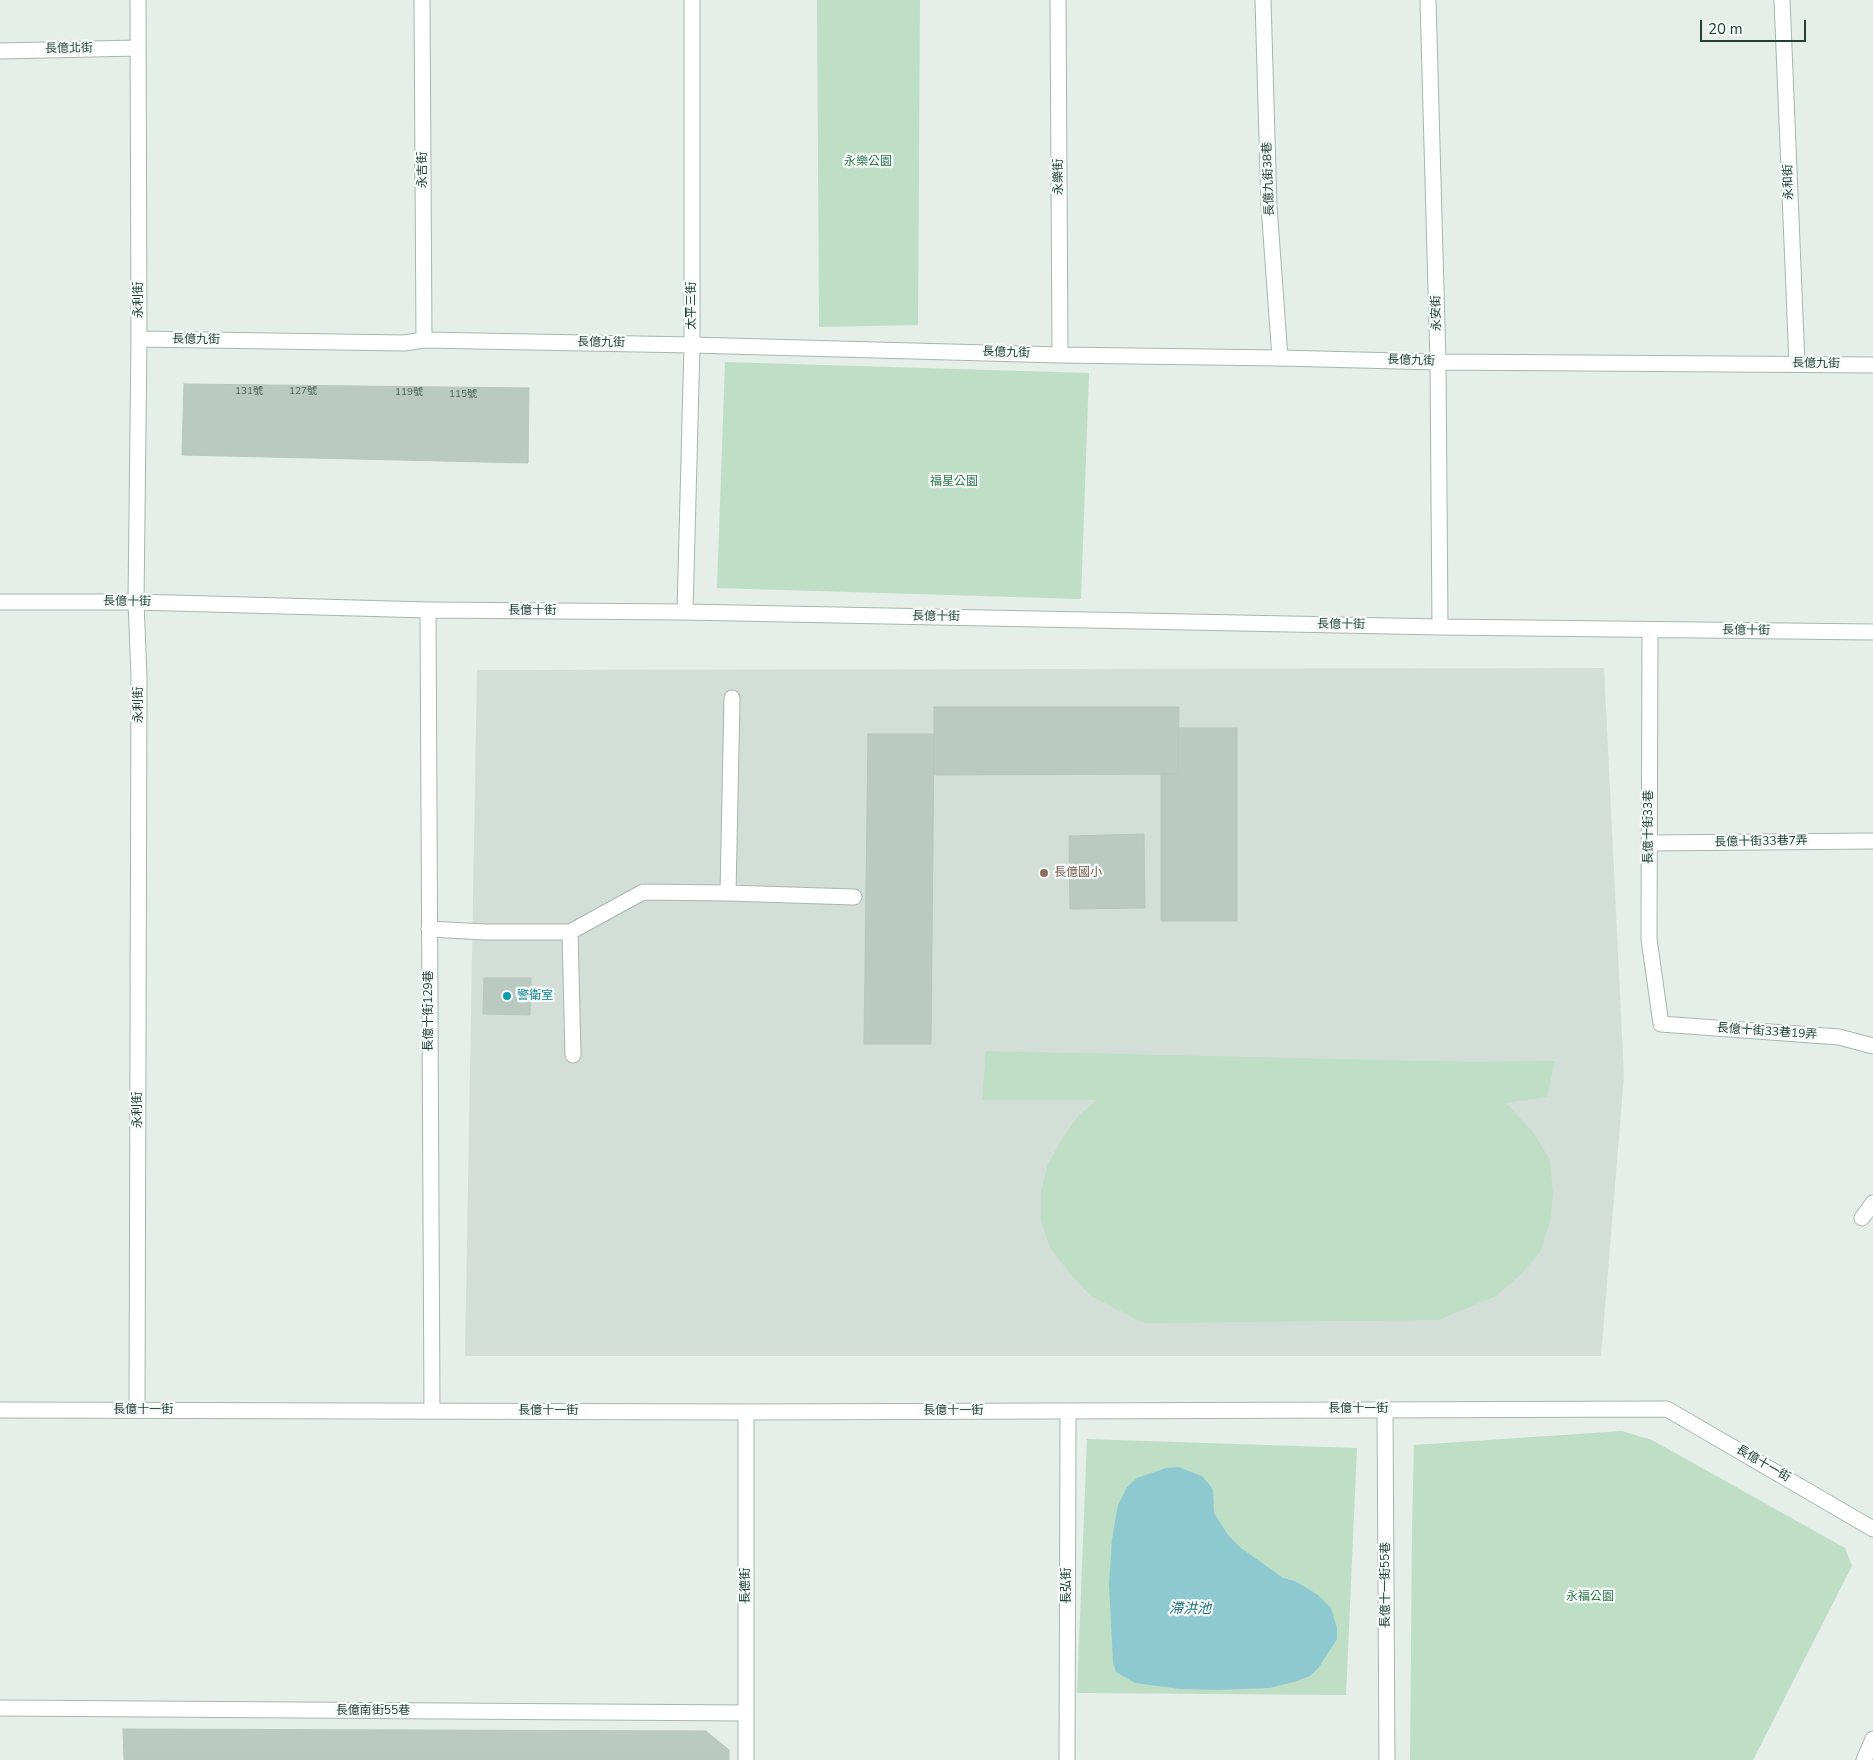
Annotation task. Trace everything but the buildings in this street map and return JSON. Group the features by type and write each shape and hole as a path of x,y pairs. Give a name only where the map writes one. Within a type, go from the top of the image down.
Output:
{"street":[{"name":"永利街","path":"136,1410 139,677 136,602 139,339 138,0"},
{"name":"永吉街","path":"422,0 424,340"},
{"name":"太平三街","path":"685,612 692,345 692,0"},
{"name":"永樂街","path":"1058,0 1060,355"},
{"name":"長億九街38巷","path":"1263,0 1269,206 1280,358"},
{"name":"永安街","path":"1428,0 1438,362 1440,627"},
{"name":"永和街","path":"1782,0 1797,364"},
{"name":"長億北街","path":"0,50 138,48"},
{"name":"長億九街","path":"139,339 404,343 424,340 1438,362 1873,365"},
{"name":"長億十街","path":"0,602 136,602 428,610 685,612 1440,627 1873,632"},
{"name":"長億十街129巷","path":"428,610 432,1411"},
{"name":"長億十街33巷","path":"1650,630 1649,939 1661,1024"},
{"path":"728,893 732,698"},
{"name":"長億十街33巷7弄","path":"1649,843 1873,841"},
{"path":"429,929 485,932 570,932 643,892 854,897"},
{"path":"570,932 573,1055"},
{"name":"長億十街33巷19弄","path":"1661,1024 1839,1037 1873,1046"},
{"path":"1862,1218 1873,1203"},
{"name":"長億十一街55巷","path":"1385,1409 1387,1760"},
{"name":"長億十一街","path":"0,1410 746,1412 1667,1409 1873,1529"},
{"name":"長弘街","path":"1067,1760 1068,1411"},
{"name":"長德街","path":"746,1412 746,1760"},
{"name":"長億南街55巷","path":"0,1708 746,1714"},
{"path":"1864,1760 1873,1739"}],"shaded area":[{"name":"長億國小","path":"1604,668 1624,1076 1601,1356 465,1356 477,670"}],"green space":[{"name":"永樂公園","path":"817,0 920,0 918,325 819,327"},
{"name":"福星公園","path":"725,362 1089,373 1081,599 717,588"},
{"path":"986,1051 1474,1062 1555,1061 1547,1097 1506,1103 1533,1132 1550,1160 1553,1194 1550,1222 1540,1252 1520,1275 1496,1296 1438,1320 1144,1323 1091,1296 1050,1248 1041,1220 1041,1191 1048,1164 1062,1139 1079,1115 1097,1100 982,1100"},
{"name":"永福公園","path":"1622,1431 1652,1440 1845,1548 1852,1566 1753,1760 1410,1760 1414,1445"},
{"path":"1087,1439 1357,1448 1346,1695 1077,1693"}],"water":[{"name":"滯洪池","path":"1178,1467 1202,1476 1209,1484 1213,1490 1214,1513 1228,1535 1241,1548 1283,1578 1295,1581 1318,1595 1331,1608 1337,1628 1337,1639 1319,1667 1310,1676 1270,1688 1218,1690 1180,1689 1135,1683 1116,1672 1113,1662 1109,1584 1112,1539 1118,1505 1127,1487 1137,1478 1166,1468"}],"place":[{"name":"長億國小","path":"1044,873"},
{"name":"警衛室","path":"507,996"}]}
